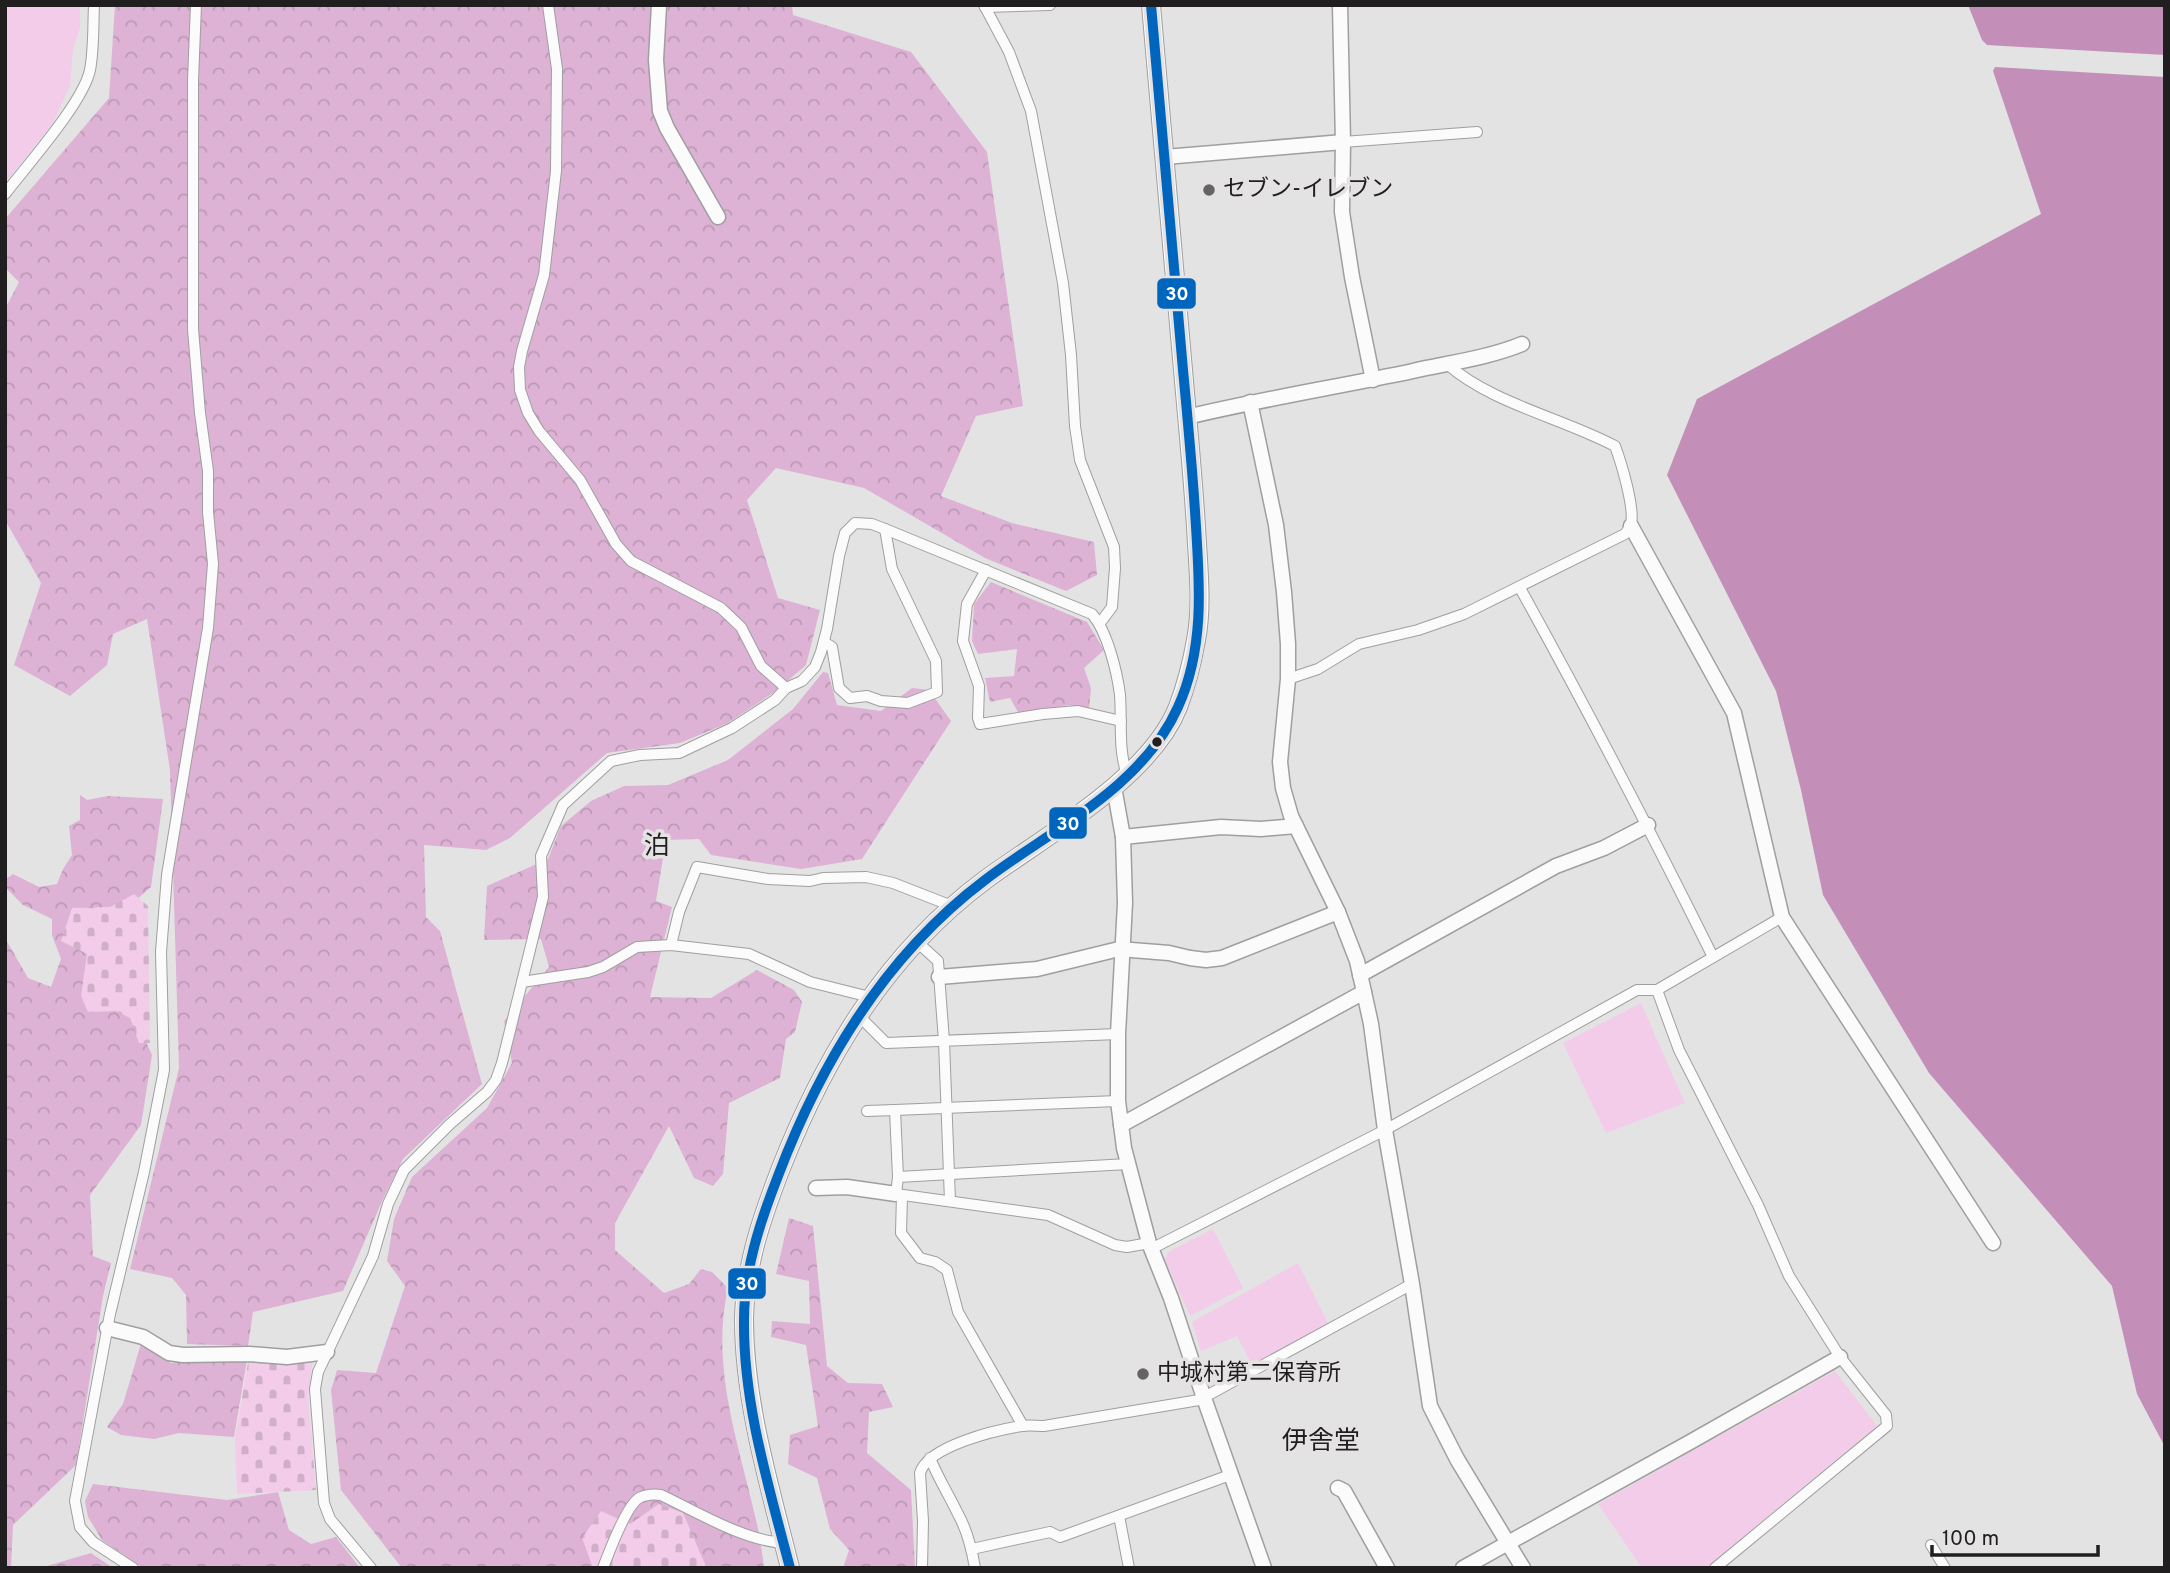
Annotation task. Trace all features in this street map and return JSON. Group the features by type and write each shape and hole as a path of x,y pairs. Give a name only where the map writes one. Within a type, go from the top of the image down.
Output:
{"highway":[{"path":"790,1568 756,1426 746,1360 744,1316 748,1272 757,1235 809,1102 858,1015 892,967 916,941 952,906 984,881 1121,781 1164,734 1176,712 1186,684 1197,637 1198,557 1151,5"}],"street":[{"path":"5,194 86,82 90,68 94,5"},
{"path":"133,1568 93,1542 80,1527 75,1501 107,1328 144,1172 164,1070 162,952 167,875 208,628 213,564 208,512 208,471 193,329 196,5"},
{"path":"548,5 556,69 556,171 544,275 519,367 520,390 528,413 539,432 580,480 616,544 631,561 721,608 741,627 761,666 786,688"},
{"path":"659,5 656,60 660,111 718,217"},
{"path":"1050,5 984,6 1009,52 1031,111 1063,283 1080,460 1114,547 1111,607 1100,623"},
{"path":"1340,5 1342,212 1373,380"},
{"path":"1165,157 1477,132"},
{"path":"1187,417 1250,402 1373,380 1516,347"},
{"path":"1447,364 1458,374 1513,403 1615,446 1631,509 1631,526 1734,713 1782,917 1993,1243"},
{"path":"1250,402 1276,525 1287,631 1288,679 1280,762 1283,788 1291,816 1338,912 1360,975 1371,1024 1385,1130 1430,1406 1457,1459 1523,1568"},
{"path":"371,1568 330,1519 324,1503 315,1389 318,1372 373,1256 388,1204 404,1170 487,1092 496,1080 543,897 541,856 563,805 611,761 640,755 679,753 732,728 775,700 786,688 802,681 814,667 824,642 839,556 845,533 855,523 872,524 986,570 1092,614 1100,623 1120,692 1125,903 1118,1034 1118,1101 1121,1125 1128,1164 1150,1246 1171,1298 1203,1398 1264,1568"},
{"path":"1288,679 1318,669 1360,645 1418,630 1464,614 1625,534 1631,526"},
{"path":"824,642 832,647 839,688 850,698 867,695 881,701 908,704 937,692 936,661 892,569 885,529"},
{"path":"986,570 967,604 963,641 979,686 980,724 1078,711 1121,721"},
{"path":"1520,587 1648,825 1713,957"},
{"path":"1360,975 1556,866 1604,848 1648,825"},
{"path":"1123,837 1221,827 1261,829 1296,826"},
{"path":"671,945 679,912 697,867 768,878 810,881 822,878 866,877 893,883 952,906"},
{"path":"940,977 1037,969 1119,948 1206,960 1223,958 1338,912"},
{"path":"816,1188 847,1187 1048,1215 1115,1245 1150,1246 1385,1130 1637,990 1657,990 1782,917"},
{"path":"916,941 938,961 950,1201"},
{"path":"522,982 588,972 603,967 637,947 671,945 749,954 810,982 870,997"},
{"path":"1657,990 1679,1050 1758,1205 1789,1276 1840,1357 1886,1415 1888,1426 1716,1568"},
{"path":"1121,1125 1364,992"},
{"path":"858,1015 887,1043 1118,1034"},
{"path":"867,1111 1118,1101"},
{"path":"895,1110 901,1233 920,1258 935,1262 947,1270 958,1312 1023,1426"},
{"path":"898,1177 1128,1164"},
{"path":"922,1568 920,1473 922,1466 930,1458 947,1447 1023,1426 1044,1426 1203,1398 1412,1284"},
{"path":"107,1328 144,1336 169,1353 183,1355 249,1354 287,1357 327,1352"},
{"path":"1463,1568 1840,1357"},
{"path":"930,1458 942,1486 959,1514 972,1549 975,1568"},
{"path":"972,1549 1050,1532 1060,1537 1230,1475"},
{"path":"1338,1488 1344,1491 1387,1568"},
{"path":"603,1568 623,1519 636,1499 649,1494 661,1495 746,1535 768,1542 784,1543"},
{"path":"1119,1516 1129,1568"},
{"path":"1931,1545 1945,1568"}],"green space":[{"path":"5,5 80,5 80,28 73,50 70,86 53,123 5,183"},
{"path":"115,5 792,5 793,15 911,52 987,152 1023,406 976,416 941,496 1012,523 1094,542 1097,575 1066,591 985,558 864,488 776,468 747,500 778,598 820,610 806,665 776,691 728,723 680,743 607,753 510,838 486,850 424,845 426,917 440,931 482,1084 403,1159 343,1291 253,1312 248,1346 187,1344 186,1295 172,1278 130,1269 179,1068 170,770 147,619 113,634 107,665 70,696 14,665 41,583 5,520 5,309 19,282 5,268 5,219 109,98"},
{"path":"991,582 1087,622 1104,650 1084,668 1091,688 1089,709 1069,705 1019,714 1010,698 990,702 985,678 1014,676 1017,649 978,654 972,641 974,604"},
{"path":"823,672 828,673 837,705 881,711 912,688 929,690 951,721 862,859 801,869 711,855 699,839 666,840 656,901 672,907 650,997 711,998 757,970 794,990 802,1002 795,1032 786,1039 780,1078 729,1103 723,1174 713,1186 694,1178 669,1126 615,1223 615,1250 664,1293 689,1284 701,1269 712,1272 728,1288 723,1318 724,1376 759,1532 764,1568 402,1568 341,1490 331,1390 337,1370 376,1373 405,1286 387,1261 394,1219 412,1177 487,1108 512,1063 504,1021 549,967 541,939 484,940 487,886 548,859 561,826 591,801 624,786 668,785 728,760 793,709"},
{"path":"80,795 87,800 108,796 163,799 151,887 120,914 94,950 133,1012 152,1055 141,1125 90,1195 93,1256 111,1263 103,1296 76,1465 13,1525 11,1568 5,1568 5,938 28,978 51,987 61,959 52,935 52,919 23,905 5,887 6,879 13,874 39,887 57,884 72,855 69,826 80,820"},
{"path":"134,894 148,906 150,1043 139,1043 130,1018 116,1011 88,1012 81,996 87,954 61,941 72,908 110,907"},
{"path":"1641,1003 1685,1103 1606,1133 1563,1043"},
{"path":"789,1218 813,1226 827,1366 848,1383 882,1384 893,1407 869,1412 867,1453 911,1490 915,1568 843,1568 849,1550 830,1529 817,1478 788,1464 790,1435 818,1426 806,1345 771,1337 772,1321 810,1324 809,1281 776,1274"},
{"path":"1213,1229 1243,1288 1190,1316 1165,1260 1168,1252"},
{"path":"1298,1263 1329,1325 1252,1365 1237,1336 1201,1351 1192,1322"},
{"path":"142,1340 171,1363 190,1360 247,1360 234,1437 179,1433 154,1439 121,1435 107,1427 123,1404"},
{"path":"249,1357 313,1358 308,1397 316,1490 237,1494 235,1439"},
{"path":"1835,1371 1877,1426 1705,1568 1642,1568 1598,1504"},
{"path":"93,1484 227,1500 278,1492 289,1530 311,1544 336,1537 360,1568 143,1568 102,1540 88,1517 85,1501"},
{"path":"659,1504 683,1513 705,1568 593,1568 582,1538 601,1511 630,1524"},
{"path":"91,1553 113,1568 40,1568"}],"shaded area":[{"path":"1968,5 2165,5 2165,55 1987,45 1982,40"},
{"path":"1995,67 2165,77 2165,1447 2137,1394 2112,1286 1929,1073 1823,895 1801,790 1776,691 1667,475 1697,399 2041,214 1993,71"}],"transit line":[{"name":"30","path":"790,1568 753,1414 744,1320 754,1246 771,1193 795,1134 815,1092 861,1013 917,941 985,880 1093,805 1142,761 1162,736 1178,707 1192,663 1199,596 1195,507 1151,5"}],"place":[{"name":"セブン-イレブン","path":"1209,190"},
{"name":"中城村第二保育所","path":"1143,1374"}],"district":[{"name":"泊","path":"657,847"},
{"name":"伊舎堂","path":"1321,1442"}]}
